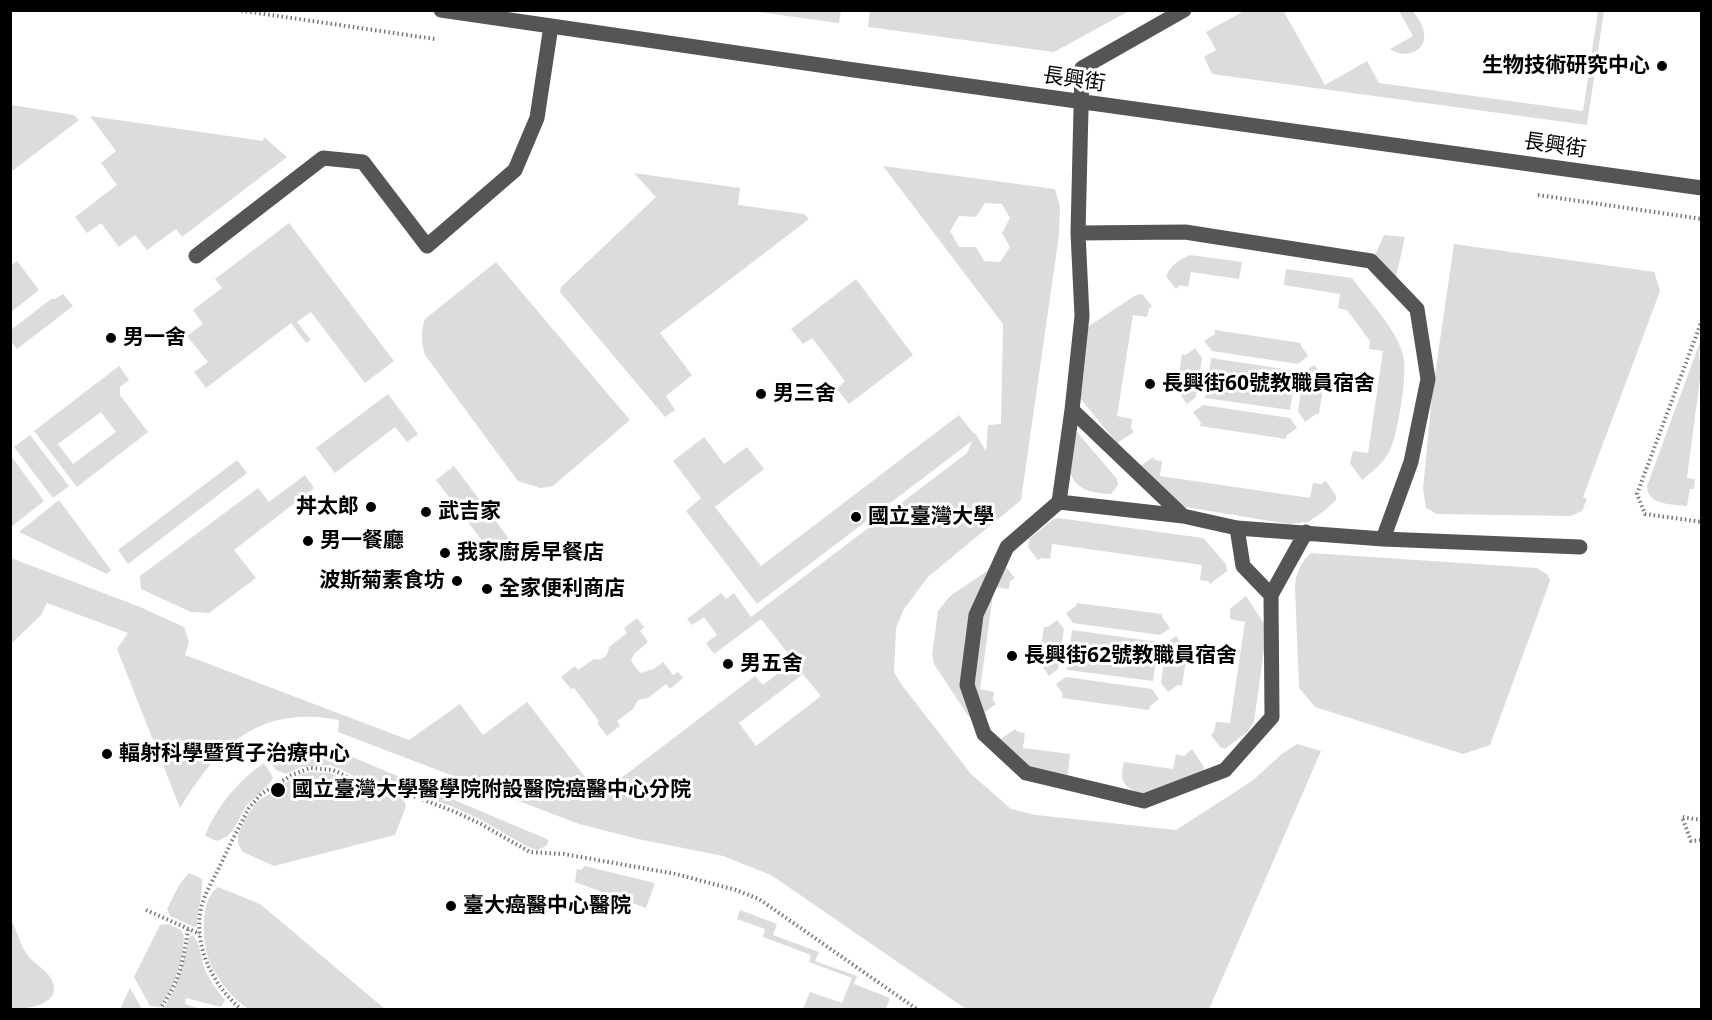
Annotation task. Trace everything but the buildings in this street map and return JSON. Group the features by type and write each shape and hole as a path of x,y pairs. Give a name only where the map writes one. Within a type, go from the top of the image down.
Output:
{"street":[{"name":"長興街","path":"441,10 1701,188"},
{"path":"1184,10 1082,68 1078,233 1082,316 1059,502 1007,547 976,615 967,685 984,734 1026,773 1144,801 1225,770 1272,717 1271,595 1306,532"},
{"path":"196,255 323,158 363,162 427,246 515,170 537,118 551,26"},
{"path":"1078,233 1185,232 1371,261 1417,309 1428,379 1411,462 1383,539"},
{"path":"1072,410 1183,516"},
{"path":"1059,502 1183,516 1237,528 1383,539 1580,548"},
{"path":"1237,528 1243,566 1271,595"}],"path":[{"path":"1701,320 1637,494 1645,514 1701,522"},
{"path":"242,1010 215,980 207,962 200,934 201,908 249,808 261,794 292,775 310,768 333,770 375,790 416,796 480,823 502,838 530,852 564,854 675,874 736,890 759,899 918,1010"},
{"path":"1701,820 1682,817 1691,841 1701,840"},
{"path":"146,910 200,934"},
{"path":"159,1010 172,991 179,975 188,929"}],"shaded area":[{"path":"870,10 1129,11 1054,52 868,27"},
{"path":"750,11 841,11 839,23"},
{"path":"1244,11 1285,11 1325,85 1367,61 1379,83 1583,111 1598,11 1604,11 1587,125 1212,74 1204,57 1216,50 1206,32"},
{"path":"1399,11 1413,11 1424,33 1422,45 1407,54 1390,49 1413,36"},
{"path":"11,105 74,115 79,120 11,172"},
{"path":"90,116 263,141 264,137 287,157 182,237 176,229 147,250 135,235 119,247 101,223 87,233 75,217 117,185 101,163 116,151"},
{"path":"883,166 1055,189 1060,207 1059,235 1021,500 928,577 904,609 896,628 894,672 971,774 1011,809 1036,815 1176,830 1252,781 1282,754 1297,744 1321,751 1209,1009 966,1009 771,875 723,856 638,839 579,824 338,732 339,720 311,717 286,718 264,724 244,734 210,765 180,808 117,649 128,633 47,603 41,615 11,644 11,558 140,607 184,627 189,642 185,655 409,740 460,704 483,735 527,702 599,795 755,676 763,685 794,661 761,619 714,654 706,643 717,635 704,617 692,625 687,619 721,593 726,599 734,593 751,617 967,453 972,441 757,604 686,511 701,498 673,461 704,437 724,464 747,447 764,469 715,507 761,566 959,415 975,433 986,451 988,425 1001,424 1003,324","holes":["985,203 1002,204 1010,218 1002,233 1010,247 1000,262 984,261 976,247 959,247 950,231 959,216 976,217","803,674 821,696 756,746 739,723"]},
{"path":"634,173 740,188 738,205 804,214 809,219 660,333 692,375 666,396 675,410 665,417 560,292 561,287 656,197"},
{"path":"289,223 394,361 365,383 311,312 297,322 311,340 306,343 291,323 206,388 194,372 208,362 187,336 203,324 193,310 222,288 215,279"},
{"path":"1384,235 1405,237 1394,286 1370,267"},
{"path":"1454,244 1655,272 1660,291 1583,497 1587,499 1582,511 1571,516 1437,514 1426,508 1423,489 1432,395"},
{"path":"1190,255 1242,262 1239,279 1191,272 1188,287 1180,285 1176,289 1166,276 1176,263"},
{"path":"17,261 39,290 11,312 11,266"},
{"path":"496,262 630,420 553,486 540,488 518,481 425,355 422,332 425,319"},
{"path":"1286,269 1352,278 1388,325 1403,355 1404,375 1401,402 1393,442 1385,459 1362,480 1350,463 1353,451 1368,453 1383,351 1369,349 1370,341 1347,310 1338,308 1340,294 1284,285"},
{"path":"856,279 913,355 849,404 837,389 845,381 812,338 803,344 791,329"},
{"path":"63,294 73,306 17,349 11,341 11,330 51,299"},
{"path":"1142,294 1152,306 1147,317 1133,315 1117,416 1132,419 1131,428 1134,432 1117,443 1074,391 1082,336 1089,326 1136,295"},
{"path":"1215,330 1301,343 1308,356 1298,364 1212,351 1204,341 1215,334"},
{"path":"1701,339 1699,354 1701,371 1687,478 1695,479 1694,489 1690,489 1687,506 1662,503 1651,497 1647,486"},
{"path":"1195,348 1202,358 1196,397 1187,404 1180,394 1176,394 1182,354 1186,355"},
{"path":"1211,358 1296,371 1290,410 1205,398"},
{"path":"1314,365 1321,374 1325,375 1319,414 1305,422 1298,411 1304,372"},
{"path":"119,366 129,380 120,387 120,395 148,432 77,487 34,431","holes":["101,412 116,432 73,464 58,444"]},
{"path":"388,394 418,434 407,442 395,427 335,473 316,448"},
{"path":"1203,405 1290,418 1297,428 1287,435 1286,439 1200,426 1201,423 1193,412"},
{"path":"1066,430 1077,432 1117,479 1118,485 1111,494 1084,489 1072,476 1067,456"},
{"path":"30,435 69,486 53,498 14,447"},
{"path":"11,456 44,501 11,527"},
{"path":"1153,457 1155,460 1162,461 1160,476 1310,498 1313,483 1321,484 1326,481 1336,496 1336,500 1308,522 1288,524 1180,506 1139,467"},
{"path":"237,460 247,473 128,564 118,550"},
{"path":"454,466 520,553 509,562 505,557 499,563 436,480"},
{"path":"305,475 314,488 234,550 256,578 209,613 191,612 141,589 140,576 258,488 269,502"},
{"path":"59,500 111,570 107,574 19,532"},
{"path":"1058,518 1203,538 1226,564 1227,571 1210,584 1208,581 1200,580 1202,565 1052,544 1050,559 1038,560 1028,547 1029,539 1052,520"},
{"path":"1311,553 1537,568 1548,575 1550,581 1490,745 1463,754 1315,707 1299,688 1295,587 1300,568"},
{"path":"1004,565 1015,578 1010,581 1009,589 994,587 980,689 994,692 993,700 996,704 982,714 969,717 934,664 932,655 938,611 950,596 990,569"},
{"path":"1246,596 1267,628 1254,722 1248,731 1225,749 1220,747 1211,735 1216,722 1230,723 1245,622 1230,619 1230,609"},
{"path":"1077,603 1162,614 1170,628 1160,635 1073,623 1066,613"},
{"path":"637,618 644,627 640,631 648,642 634,654 631,661 640,673 654,669 663,662 673,675 678,672 683,678 670,689 666,684 648,698 638,700 633,709 617,721 620,726 607,736 597,723 599,721 574,688 571,689 561,677 575,666 578,670 594,659 604,657 609,647 627,633 624,628"},
{"path":"1057,620 1064,629 1058,669 1049,676 1042,666 1038,666 1044,627 1048,627"},
{"path":"1072,630 1158,642 1153,681 1067,670"},
{"path":"1176,636 1183,646 1188,646 1182,686 1178,685 1168,692 1161,683 1166,643"},
{"path":"1066,677 1152,689 1159,699 1150,706 1149,710 1062,698 1063,694 1056,684"},
{"path":"1015,729 1025,733 1023,748 1070,754 1068,775 1047,778 1001,748 1001,739"},
{"path":"1192,749 1204,767 1202,776 1171,796 1134,791 1124,783 1122,776 1124,762 1173,769 1176,754 1184,756"},
{"path":"315,750 343,753 549,840 546,846 538,850 528,847 480,819 415,793 372,786 330,765 301,767 286,774 276,770 269,760 286,753"},
{"path":"264,763 273,777 270,783 246,806 228,836 217,841 205,836 215,815 229,795 246,777"},
{"path":"309,772 331,773 358,788 403,797 406,806 395,835 274,866 243,852 238,844 238,835 245,819 257,802 294,777"},
{"path":"585,866 655,883 646,908 575,882 577,869 581,870"},
{"path":"189,873 202,879 197,926 194,927 170,916 167,909 179,885"},
{"path":"218,887 260,904 385,1009 250,1010 244,1006 222,983 207,955 204,934 205,911 212,893"},
{"path":"740,910 777,924 773,935 819,952 815,961 857,976 854,984 890,998 886,1008 891,1009 803,1009 810,992 842,1003 852,978 809,962 811,955 763,937 765,929 737,919"},
{"path":"11,921 24,950 48,974 54,986 50,999 27,1008 11,1009"},
{"path":"168,924 181,930 184,936 182,957 172,988 159,1007 150,1006 134,977 160,925"},
{"path":"193,935 198,942 208,976 225,1000 221,1007 186,998 185,1004 201,1009 163,1009 177,983 189,937"},
{"path":"130,988 142,1009 120,1009"}],"place":[{"name":"生物技術研究中心","path":"1662,66"},
{"name":"男一舍","path":"111,338"},
{"name":"長興街60號教職員宿舍","path":"1150,384"},
{"name":"男三舍","path":"761,394"},
{"name":"丼太郎","path":"371,507"},
{"name":"武吉家","path":"426,512"},
{"name":"國立臺灣大學","path":"856,517"},
{"name":"男一餐廳","path":"308,541"},
{"name":"我家廚房早餐店","path":"445,553"},
{"name":"波斯菊素食坊","path":"457,581"},
{"name":"全家便利商店","path":"487,589"},
{"name":"長興街62號教職員宿舍","path":"1012,656"},
{"name":"男五舍","path":"728,664"},
{"name":"輻射科學暨質子治療中心","path":"107,754"},
{"name":"國立臺灣大學醫學院附設醫院癌醫中心分院","path":"278,790"},
{"name":"臺大癌醫中心醫院","path":"451,906"}]}
